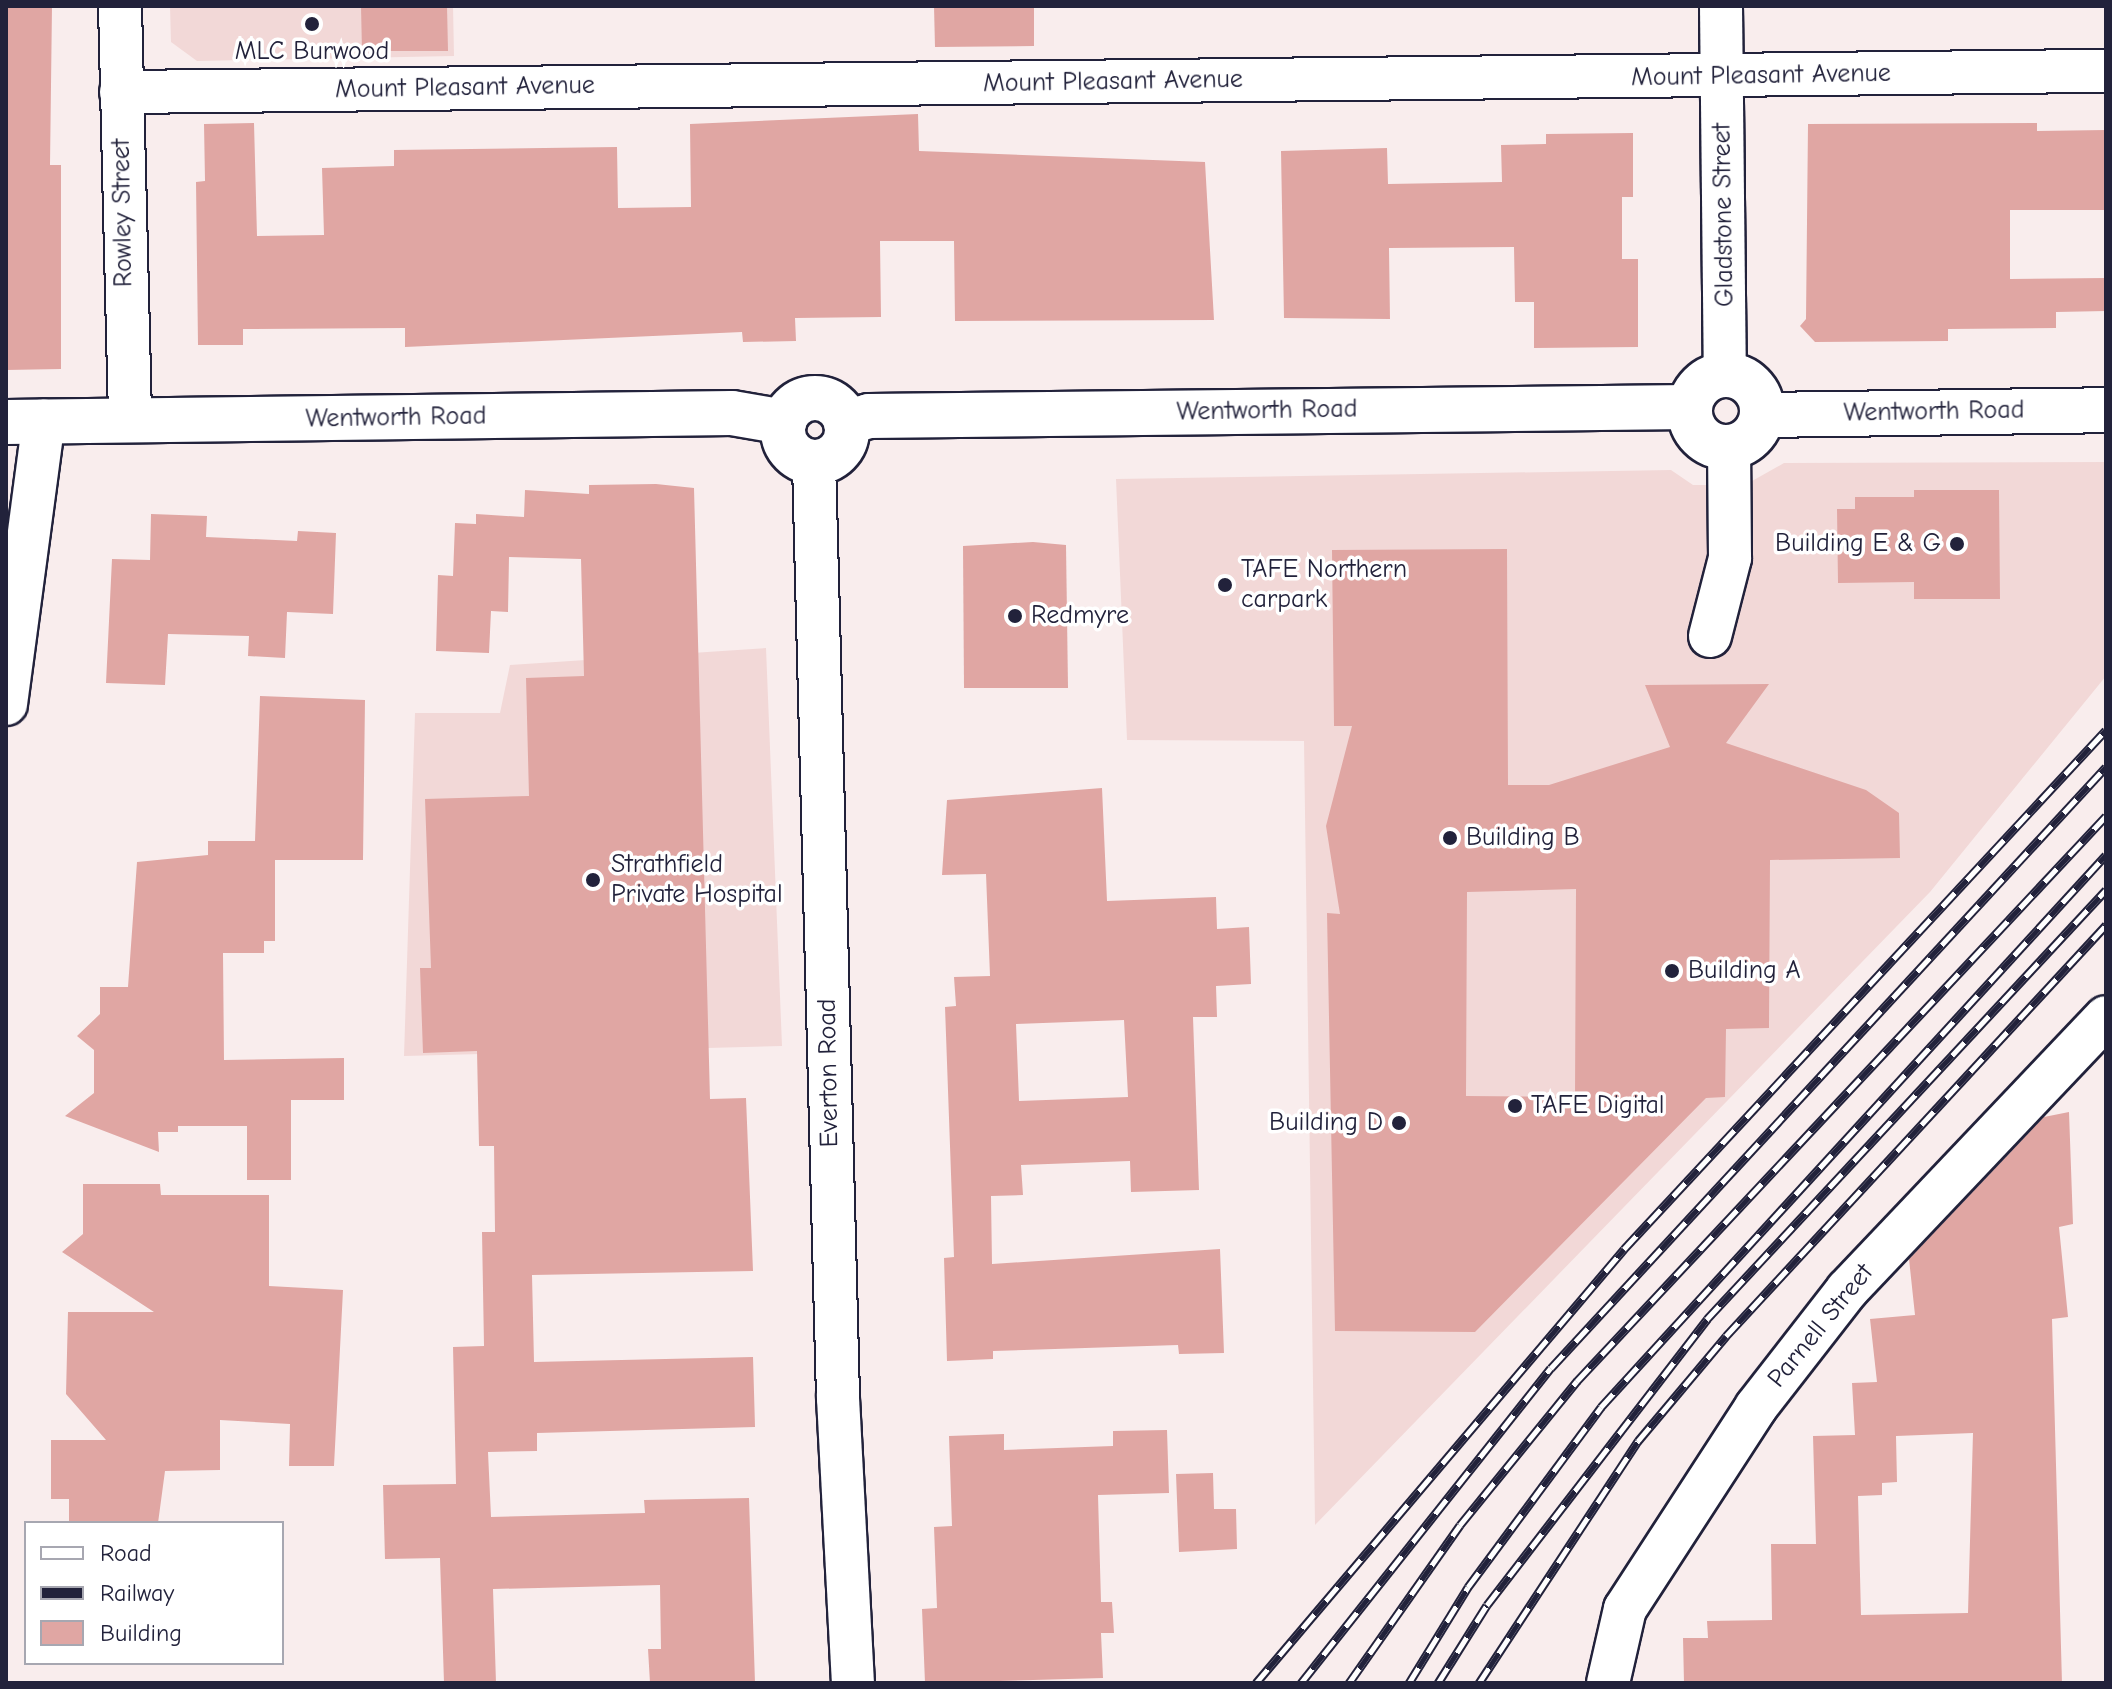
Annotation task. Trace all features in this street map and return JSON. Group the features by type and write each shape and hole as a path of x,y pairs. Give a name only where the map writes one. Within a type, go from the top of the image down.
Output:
{"street":[{"name":"Rowley Street","path":"120,6 130,420"},
{"name":"Gladstone Street","path":"1721,6 1725,376"},
{"name":"Mount Pleasant Avenue","path":"121,92 2106,71"},
{"path":"1725,376 1753,386 1762,415 1751,436 1729,447 1701,436 1690,407 1701,385 1725,376"},
{"path":"815,399 835,406 846,423 839,451 814,462 789,449 784,422 795,405 815,399"},
{"name":"Wentworth Road","path":"846,423 927,415 1690,407"},
{"name":"Wentworth Road","path":"1762,415 2096,408"},
{"name":"Wentworth Road","path":"25,422 732,413 784,422"},
{"path":"6,704 25,422"},
{"path":"1710,636 1730,558 1729,447"},
{"name":"Everton Road","path":"814,462 838,1398 853,1683"},
{"name":"Parnell Street","path":"1608,1683 1625,1609 1756,1407 1847,1290 2102,1030"}],"shaded area":[{"name":"MLC Burwood","path":"170,6 453,6 454,56 197,61 171,42"},
{"name":"TAFE Digital","path":"2106,462 2106,676 1930,892 1315,1525 1304,741 1127,740 1116,479 1671,470 1693,485 1745,485 1784,463"},
{"name":"Strathfield Private Hospital","path":"766,648 782,1046 404,1056 415,713 500,713 510,665"}],"building":[{"path":"6,6 52,6 50,165 61,165 61,369 6,370"},
{"path":"361,6 447,6 448,51 362,51"},
{"path":"934,6 1034,6 1034,46 935,47"},
{"path":"918,114 919,151 1205,162 1214,320 955,321 954,241 880,241 881,317 795,318 796,341 743,342 742,332 405,347 405,328 243,329 243,345 198,345 196,182 205,181 204,124 254,123 257,236 324,235 322,168 394,166 394,150 617,147 618,208 691,207 690,124"},
{"path":"2037,123 2037,131 2106,130 2106,210 2010,210 2010,279 2106,278 2106,311 2056,312 2056,328 1948,329 1948,341 1815,342 1800,326 1806,319 1808,124"},
{"path":"1633,133 1633,197 1622,197 1622,259 1638,259 1638,347 1534,348 1534,302 1515,302 1514,247 1389,248 1390,319 1284,318 1281,151 1387,148 1388,184 1502,182 1501,145 1546,144 1546,134"},
{"path":"656,484 694,488 710,1099 746,1098 753,1271 532,1275 534,1362 753,1357 755,1427 537,1433 537,1451 488,1452 491,1517 645,1513 644,1500 749,1498 755,1683 650,1683 648,1649 661,1649 660,1585 493,1589 496,1683 444,1683 440,1558 385,1559 383,1485 456,1484 453,1347 484,1346 482,1232 495,1232 494,1146 479,1146 477,1051 423,1053 420,968 431,968 425,799 529,796 526,678 584,676 581,559 509,557 508,612 491,611 489,653 436,651 438,575 453,576 455,523 476,524 476,514 524,517 525,490 589,494 589,485"},
{"path":"1914,490 1999,490 2000,599 1914,599 1914,582 1838,583 1837,509 1855,509 1855,497 1914,497"},
{"path":"151,514 207,516 206,537 297,541 298,531 336,533 333,614 287,612 285,658 248,656 249,636 168,634 165,685 106,683 112,559 150,560"},
{"name":"Redmyre","path":"1033,542 1066,545 1068,688 964,688 963,546"},
{"path":"1507,549 1508,785 1549,785 1670,747 1645,685 1769,684 1726,743 1866,790 1899,813 1900,858 1770,860 1769,1028 1726,1029 1725,1097 1706,1098 1475,1332 1335,1331 1327,913 1340,914 1326,826 1352,726 1334,726 1332,550","holes":["1576,889 1575,1097 1466,1096 1467,892"]},
{"path":"260,696 365,700 363,860 275,860 275,941 264,941 264,953 223,953 224,1060 344,1058 344,1100 291,1100 291,1180 247,1180 247,1126 178,1126 178,1132 158,1132 159,1152 65,1116 94,1093 94,1050 77,1036 100,1014 100,987 128,987 137,862 208,855 208,841 255,841"},
{"path":"1102,788 1107,901 1216,897 1217,929 1249,927 1251,984 1216,986 1217,1017 1193,1017 1199,1190 1131,1192 1130,1161 1021,1165 1023,1195 991,1196 992,1264 1220,1249 1224,1353 1179,1354 1178,1345 993,1351 993,1359 947,1361 944,1258 954,1257 945,1007 956,1006 954,977 990,976 986,874 942,875 947,800","holes":["1124,1020 1128,1097 1019,1101 1016,1024"]},
{"path":"2069,1112 2073,1224 2059,1227 2068,1317 2052,1319 2062,1683 1684,1683 1683,1638 1708,1638 1707,1621 1772,1620 1771,1544 1816,1544 1813,1436 1855,1435 1852,1383 1877,1382 1870,1319 1915,1315 1909,1259 2044,1117","holes":["1973,1433 1968,1613 1861,1615 1858,1496 1882,1495 1882,1483 1897,1482 1896,1436"]},
{"path":"83,1184 160,1184 161,1195 269,1195 269,1286 343,1290 334,1466 289,1466 290,1424 220,1420 220,1470 165,1471 158,1521 69,1521 69,1499 51,1499 51,1440 106,1440 66,1394 68,1312 154,1312 62,1252 83,1234"},
{"path":"1167,1430 1169,1493 1098,1495 1101,1602 1112,1602 1114,1633 1101,1633 1103,1678 925,1683 922,1609 937,1608 934,1527 952,1526 949,1436 1004,1434 1004,1450 1113,1446 1113,1431"},
{"path":"1213,1473 1214,1509 1236,1509 1237,1549 1179,1552 1176,1474"}],"railway":[{"path":"1256,1683 1624,1249 2106,730"},
{"path":"1301,1683 1551,1368 2106,767"},
{"path":"1349,1683 1460,1525 1577,1381 2106,816"},
{"path":"1409,1683 1468,1587 1601,1407 2106,855"},
{"path":"1438,1683 1487,1605 1707,1319 2106,890"},
{"path":"1479,1683 1638,1441 1726,1336 2106,925"}],"place":[{"name":"MLC Burwood","path":"312,24"},
{"name":"Building E & G","path":"1957,544"},
{"name":"TAFE Northern carpark","path":"1225,585"},
{"name":"Redmyre","path":"1015,616"},
{"name":"Building B","path":"1450,838"},
{"name":"Strathfield Private Hospital","path":"593,880"},
{"name":"Building A","path":"1672,971"},
{"name":"TAFE Digital","path":"1515,1106"},
{"name":"Building D","path":"1399,1123"}]}
